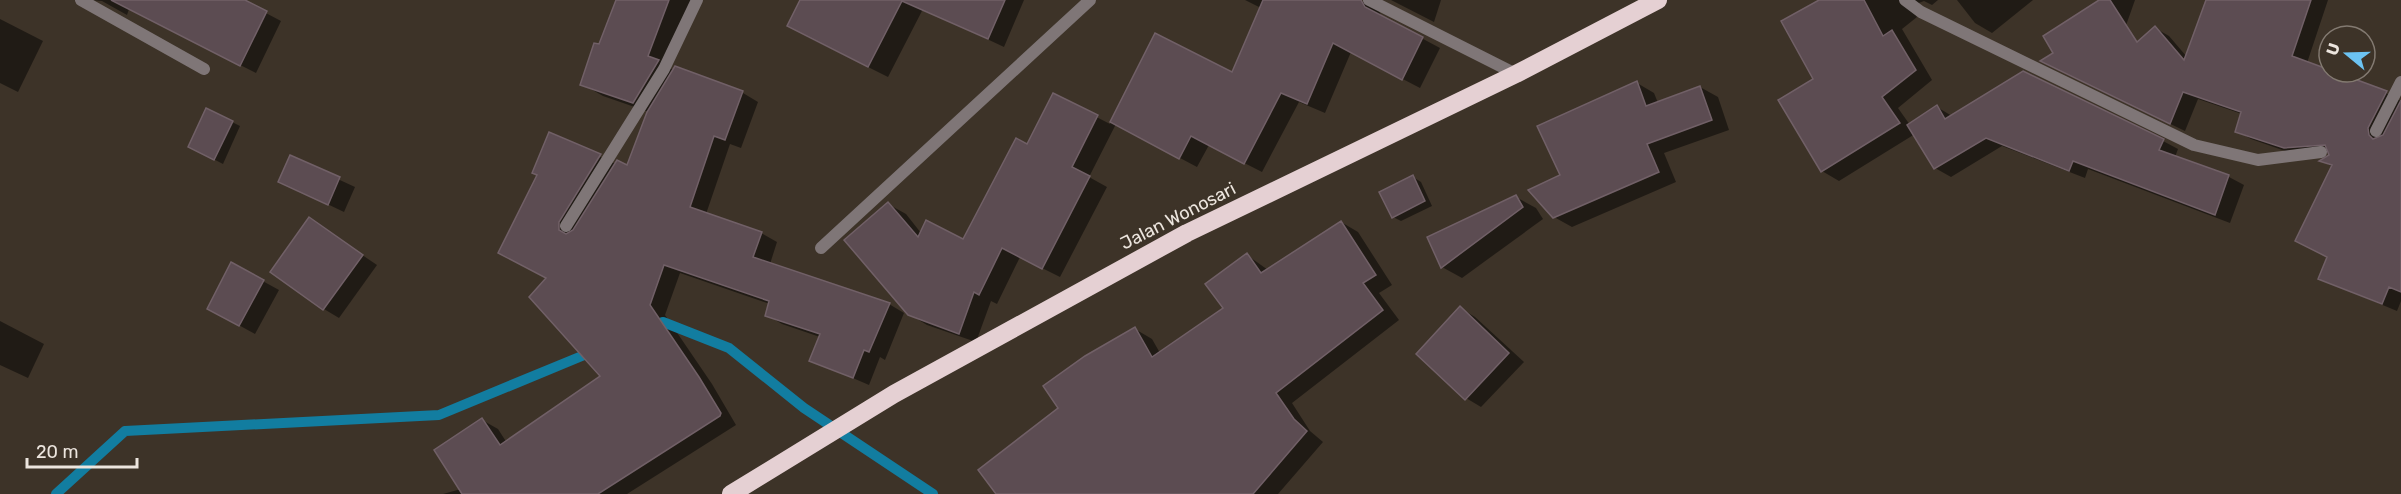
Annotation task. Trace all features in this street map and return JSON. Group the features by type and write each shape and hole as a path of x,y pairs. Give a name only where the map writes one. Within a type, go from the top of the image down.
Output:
{"highway":[{"name":"Jalan Wonosari","path":"731,494 894,394 1187,233 1516,74 1658,0"}],"street":[{"path":"81,0 204,69"},
{"path":"566,226 664,69 697,0"},
{"path":"821,248 1090,0"},
{"path":"1369,0 1516,74"},
{"path":"1905,0 1922,12 2194,144 2258,160 2321,152"},
{"path":"2376,131 2401,82"}],"building":[{"path":"111,0 245,0 267,11 240,66"},
{"path":"616,0 669,0 648,56 659,60 633,103 580,85 594,43 599,44"},
{"path":"800,0 1005,0 988,39 902,1 868,67 787,26"},
{"path":"1263,0 1361,0 1365,7 1423,37 1402,80 1333,43 1307,104 1281,93 1244,164 1191,136 1179,159 1110,122 1155,33 1232,72"},
{"path":"1819,0 1864,0 1883,36 1892,30 1916,70 1882,97 1900,123 1821,172 1778,100 1813,79 1781,21"},
{"path":"2099,0 2110,0 2137,42 2155,26 2184,60 2206,0 2311,0 2292,56 2317,65 2317,84 2368,84 2387,91 2368,128 2369,135 2373,139 2383,135 2401,100 2401,292 2389,287 2382,304 2318,279 2327,257 2295,241 2332,165 2319,161 2329,155 2325,145 2284,148 2235,132 2241,112 2183,92 2170,124 2040,61 2053,53 2043,36"},
{"path":"675,66 743,91 725,140 714,136 690,207 762,232 753,257 890,303 869,352 864,350 853,378 809,361 820,334 765,316 769,301 664,265 650,305 699,377 721,413 720,416 598,494 462,494 434,450 482,418 500,445 600,376 529,297 546,278 498,253 537,175 532,173 549,132 601,154 559,222 559,230 566,234 573,230 617,160 627,165 647,112"},
{"path":"2023,71 2164,139 2159,150 2229,175 2215,215 2073,161 2069,171 1986,138 1934,169 1907,125 1937,105 1945,119"},
{"path":"1637,81 1646,106 1700,86 1712,120 1647,144 1659,172 1553,218 1528,190 1560,175 1537,126"},
{"path":"1053,93 1098,115 1072,167 1090,176 1042,269 1002,248 979,295 974,292 959,334 908,315 844,240 888,202 918,237 926,220 963,239 1016,138 1027,144"},
{"path":"206,108 233,121 214,160 188,147"},
{"path":"290,155 340,177 328,205 278,182"},
{"path":"1413,175 1425,201 1392,218 1379,192"},
{"path":"1516,195 1523,207 1441,268 1427,237"},
{"path":"309,217 363,255 323,310 270,272"},
{"path":"1341,221 1376,275 1363,283 1383,310 1276,393 1294,419 1307,431 1253,494 996,494 978,470 1058,408 1043,386 1085,356 1135,327 1152,357 1223,308 1205,284 1247,253 1261,273"},
{"path":"231,262 264,280 239,326 207,309"},
{"path":"1460,306 1509,353 1465,400 1416,354"}],"waterway":[{"path":"650,327 663,322 729,348 804,408 933,494"},
{"path":"56,494 125,431 439,415 594,351"}]}
